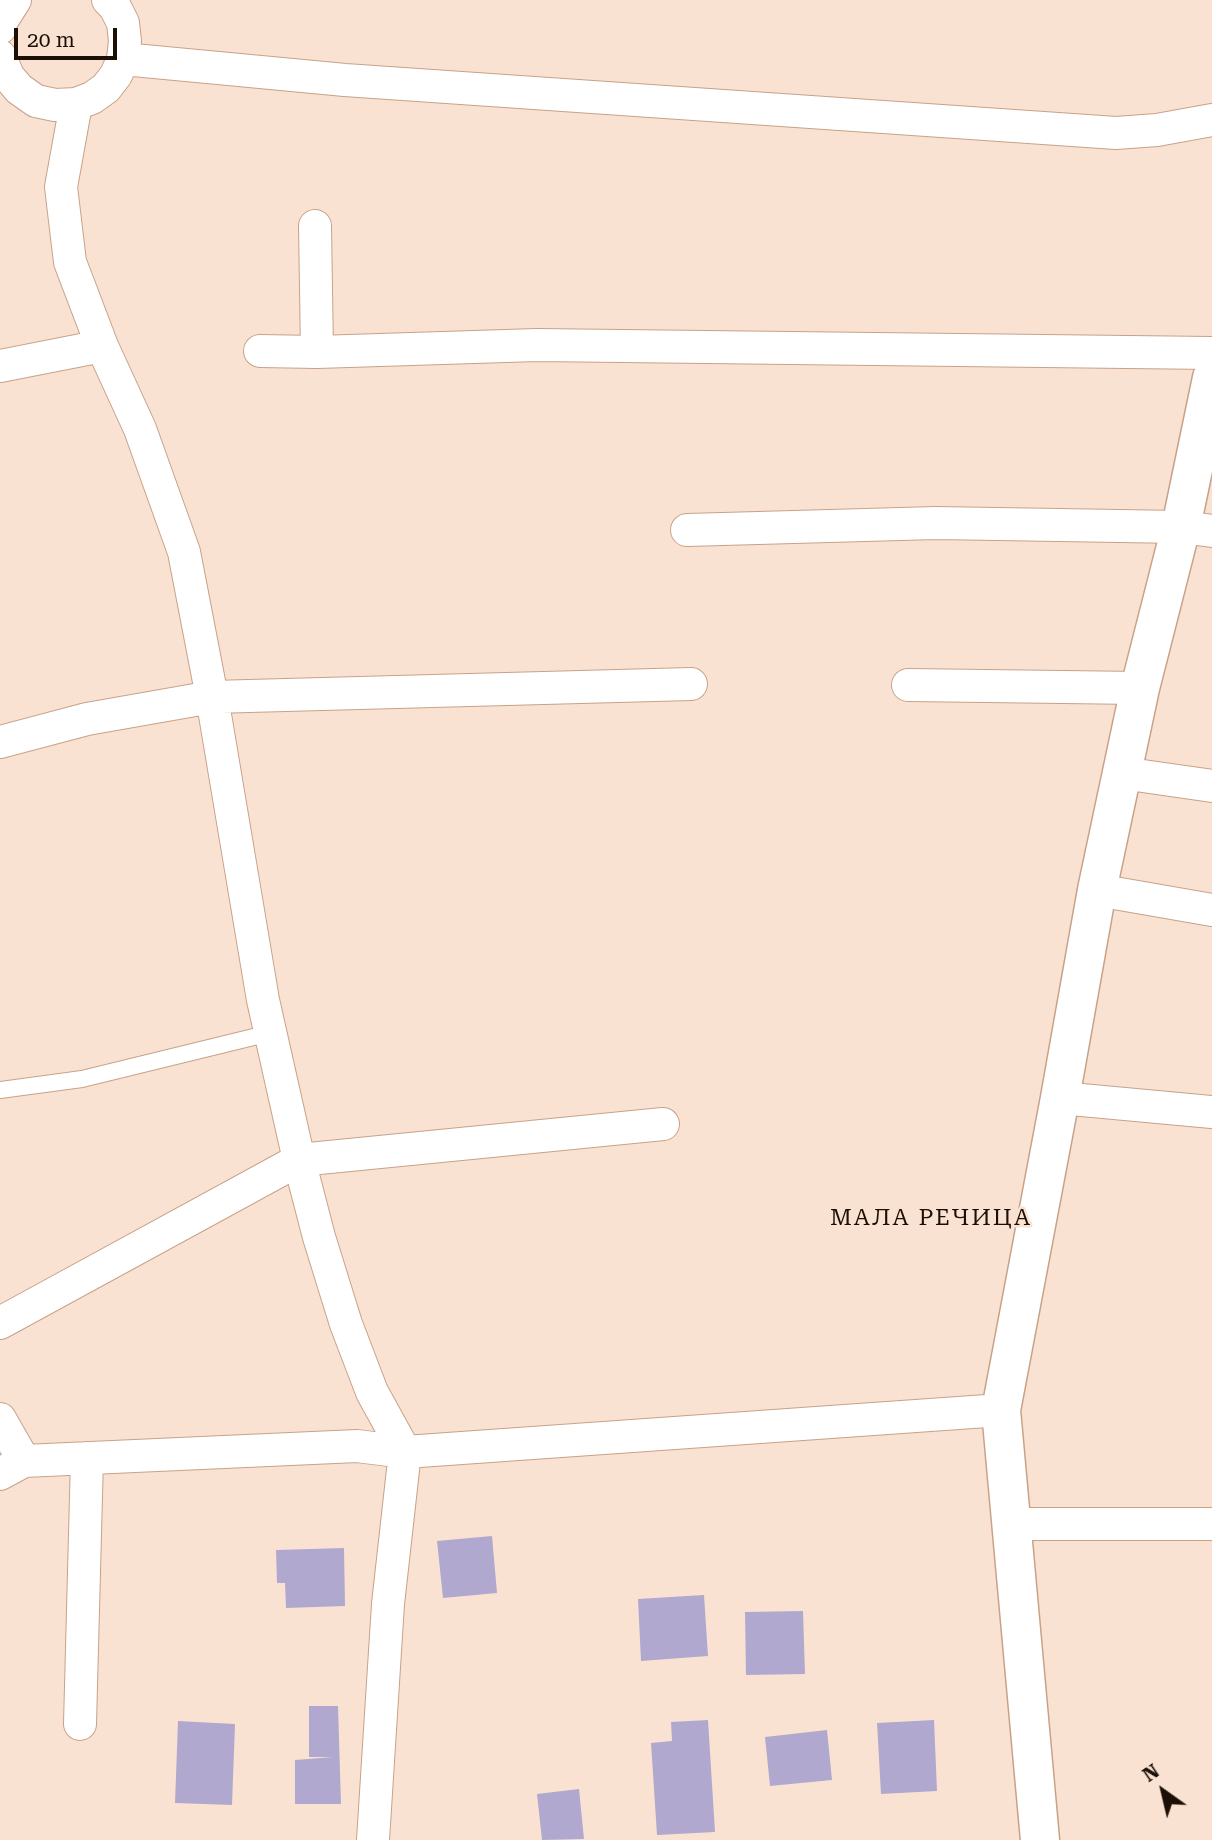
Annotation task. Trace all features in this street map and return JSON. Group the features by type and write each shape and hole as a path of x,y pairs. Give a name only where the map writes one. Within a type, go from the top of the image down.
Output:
{"main road":[{"path":"1040,1840 1001,1410 1097,890 1140,688 1196,529 1212,377"}],"street":[{"path":"0,28 15,0"},
{"path":"0,59 8,76 9,91 55,105 76,104 92,98 106,88 123,59 125,41 115,2"},
{"path":"123,59 345,80 1116,133 1157,130 1212,120"},
{"path":"76,104 61,187 70,262 102,346 140,429 184,552 270,1033 299,1160 346,1324 372,1392 405,1452 388,1604 373,1840"},
{"path":"315,226 317,352"},
{"path":"260,351 317,352 537,345 1212,353"},
{"path":"0,366 102,346"},
{"path":"687,530 936,523 1196,529"},
{"path":"0,742 87,719 212,697 691,684"},
{"path":"908,685 1140,688"},
{"path":"1122,773 1212,786"},
{"path":"1097,890 1212,910"},
{"path":"1060,1098 1212,1112"},
{"path":"0,1323 299,1160 663,1124"},
{"path":"0,1419 12,1467 87,1458 357,1446 405,1452 1001,1410"},
{"path":"80,1724 87,1458"},
{"path":"1012,1524 1212,1524"}],"lane":[{"path":"0,1090 82,1079 270,1033"}],"building":[{"path":"492,1536 497,1593 443,1598 437,1541"},
{"path":"344,1548 345,1606 286,1608 285,1583 277,1583 276,1550"},
{"path":"704,1595 708,1656 641,1661 638,1599"},
{"path":"803,1611 805,1674 746,1675 745,1612"},
{"path":"309,1706 338,1706 341,1804 295,1804 295,1760 333,1757 309,1757"},
{"path":"708,1720 715,1832 657,1835 651,1743 672,1741 671,1722"},
{"path":"934,1720 937,1791 881,1794 877,1723"},
{"path":"178,1721 235,1724 232,1805 175,1803"},
{"path":"827,1730 832,1780 770,1786 765,1737"},
{"path":"579,1789 584,1839 542,1840 537,1794"}],"district":[{"name":"МАЛА РЕЧИЦА","path":"931,1218"}]}
